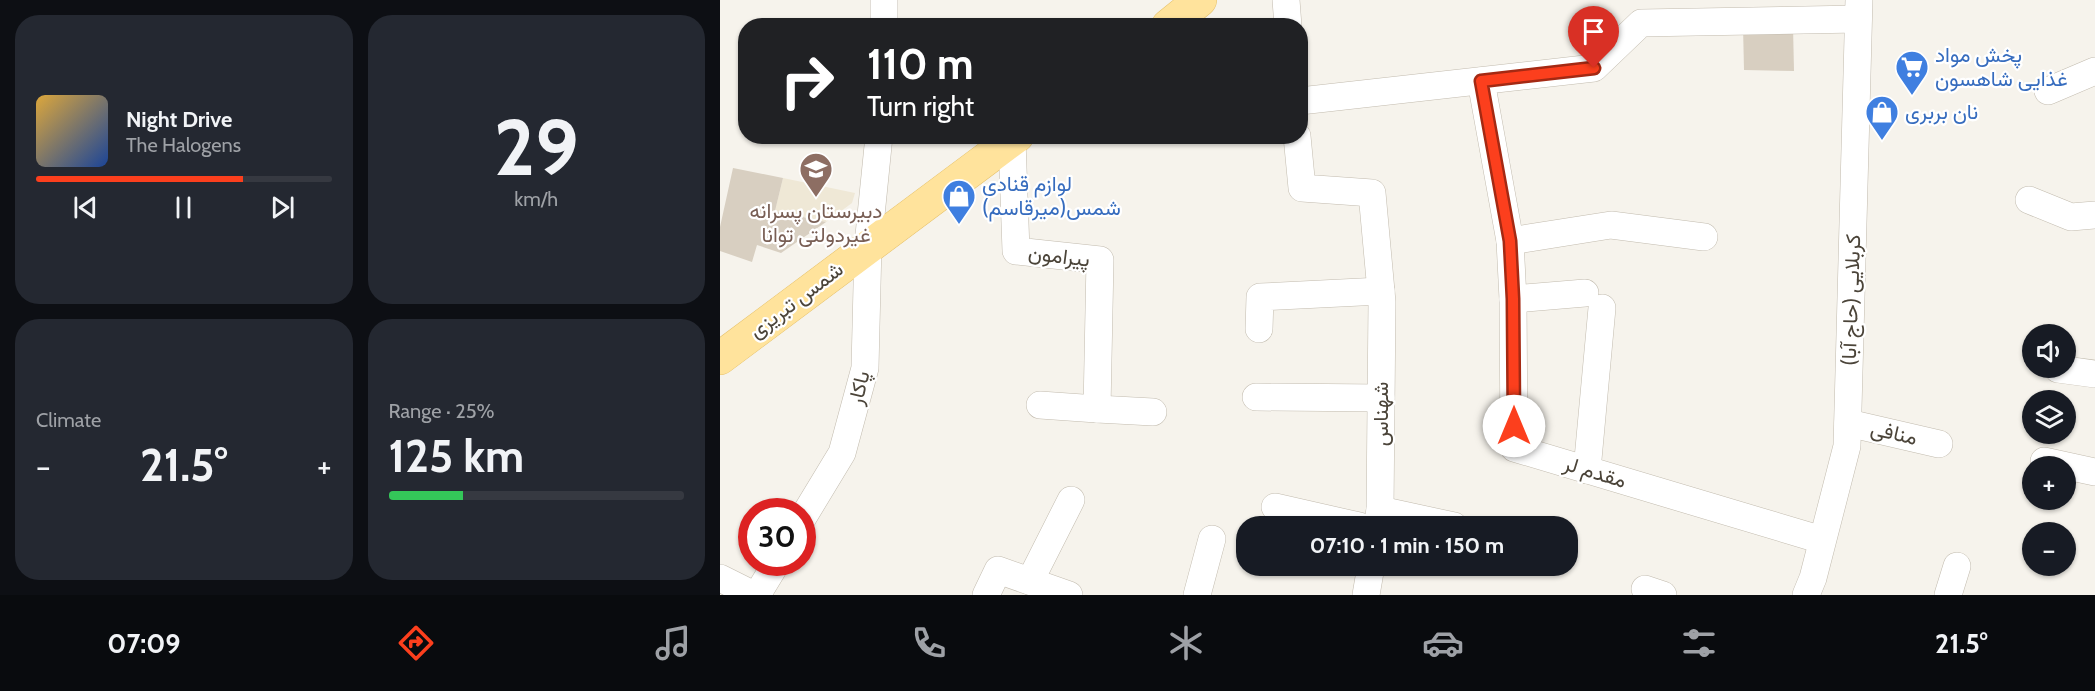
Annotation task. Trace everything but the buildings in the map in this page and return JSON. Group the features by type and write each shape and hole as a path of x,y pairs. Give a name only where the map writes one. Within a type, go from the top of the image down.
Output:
{"main road":[{"path":"1166,18 1176,0"},
{"path":"1178,18 1200,0"},
{"name":"شمس تبریزی","path":"720,358 1006,144"}],"street":[{"path":"884,0 884,18"},
{"path":"1286,0 1287,18"},
{"path":"1308,100 1594,68 1641,23 1859,9"},
{"name":"کربلایی (حاج آبا)","path":"1806,595 1847,446 1859,9"},
{"path":"2049,91 2095,71"},
{"name":"مقدم لر","path":"1481,81 1510,241 1513,299 1514,448 1822,540"},
{"name":"پاکار","path":"815,498 842,453 865,368 868,245 878,144"},
{"name":"پیرامون","path":"1014,144 1017,251 1100,260 1097,408"},
{"name":"شهناس","path":"1298,144 1302,188 1372,193 1381,296 1379,516"},
{"path":"2028,200 2071,217 2095,215"},
{"path":"1510,241 1611,225 1704,237"},
{"path":"1259,329 1260,297 1381,296"},
{"path":"1513,299 1594,300 1587,470"},
{"path":"2076,371 2095,374"},
{"path":"1256,397 1381,398"},
{"path":"1040,405 1153,411"},
{"name":"منافی","path":"1848,423 1939,444"},
{"path":"2076,468 2095,472"},
{"path":"986,595 998,570 1048,587 1071,500"},
{"path":"1275,507 1315,516"},
{"path":"1197,595 1212,539"},
{"path":"1948,595 1957,566"},
{"path":"720,578 756,595 768,576"},
{"path":"1366,595 1369,576"}],"shaded area":[{"name":"دبیرستان پسرانه غیردولتی توانا","path":"783,178 855,193 852,203 826,222 775,211"}],"place":[{"name":"پخش مواد غذایی شاهسون","path":"1912,96"},
{"name":"نان بربری","path":"1882,141"},
{"name":"دبیرستان پسرانه غیردولتی توانا","path":"816,198"},
{"name":"لوازم قنادی شمس(میرقاسم)","path":"959,225"}],"route":[{"path":"1514,426 1510,241 1481,81 1594,68"}]}
